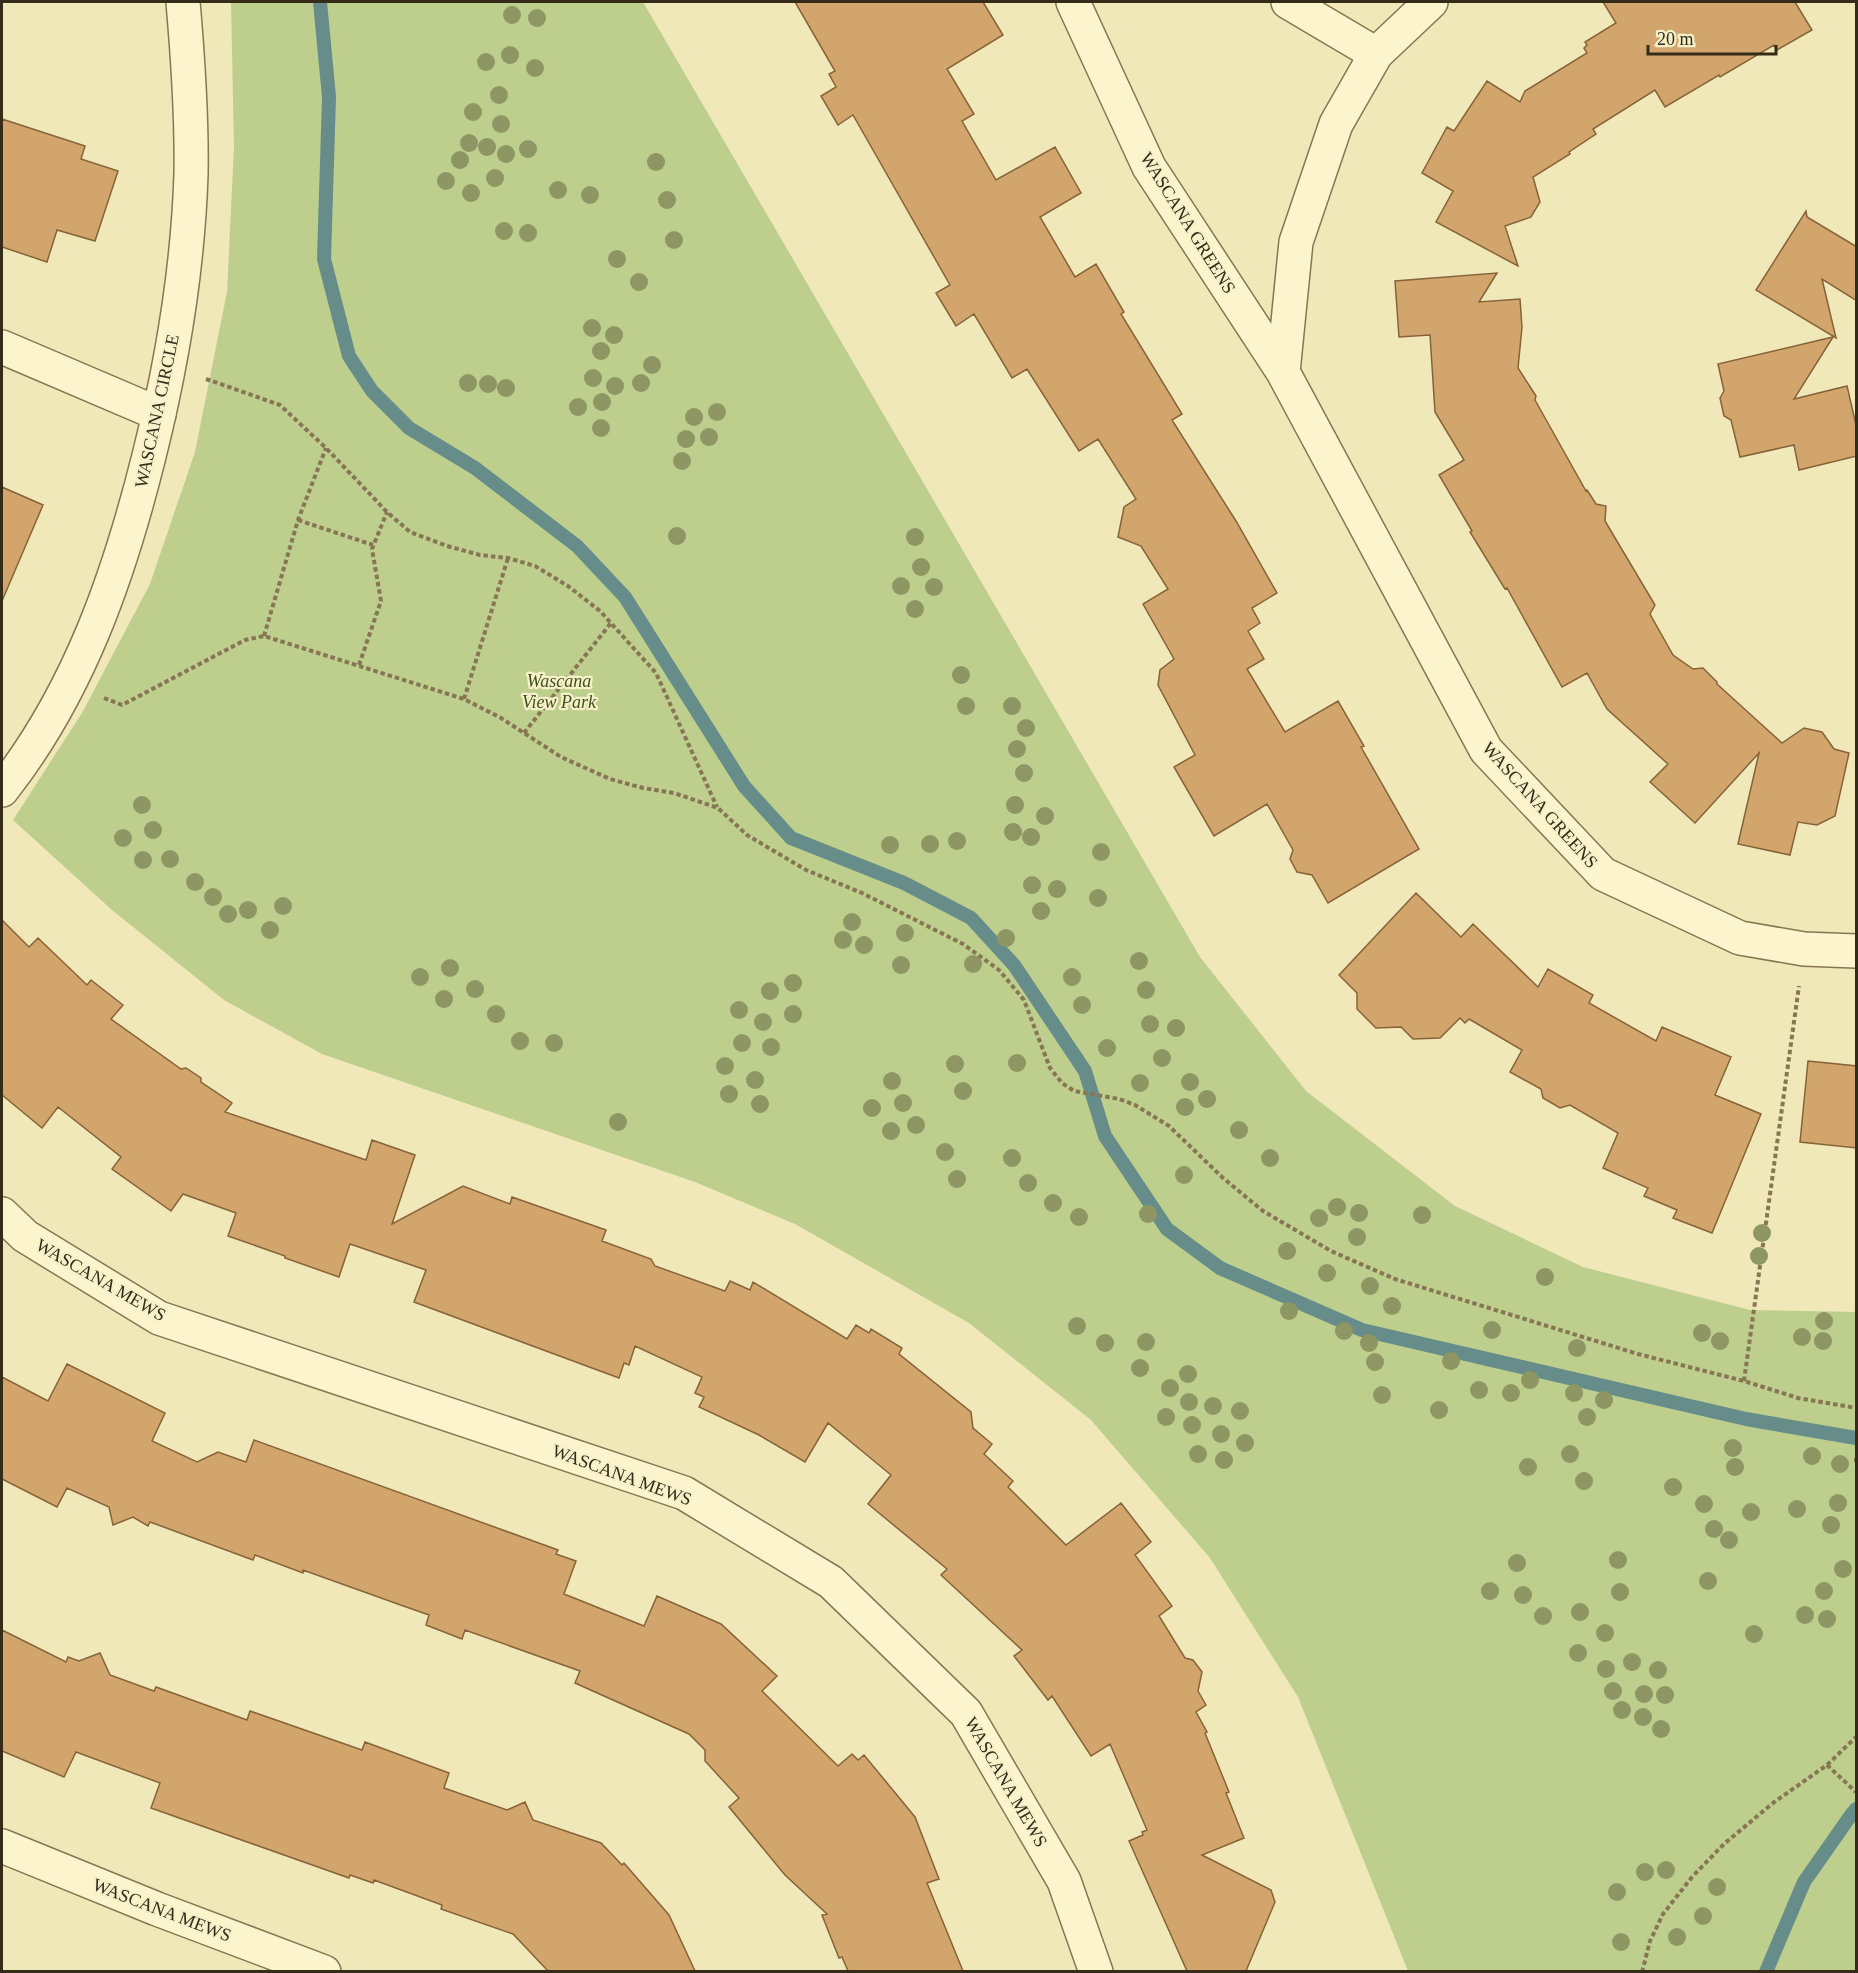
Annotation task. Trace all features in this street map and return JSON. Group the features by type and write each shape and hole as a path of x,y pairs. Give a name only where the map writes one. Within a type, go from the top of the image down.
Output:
{"street":[{"name":"WASCANA CIRCLE","path":"2,790 26,759 70,684 106,600 136,507 159,414 183,285 191,173 189,72 183,2"},
{"name":"WASCANA GREENS","path":"1073,2 1149,167 1283,372 1486,750 1603,874 1740,938 1804,949 1857,951"},
{"path":"1288,2 1377,54"},
{"path":"1283,372 1296,242 1336,124 1377,54 1431,2"},
{"path":"2,347 159,414"},
{"name":"WASCANA MEWS","path":"2,1214 25,1236 159,1318 684,1493 831,1582 966,1713 1064,1881 1096,1971"},
{"name":"WASCANA MEWS","path":"2,1846 157,1909 324,1971"}],"path":[{"path":"169,366 280,405 410,532 480,555 508,558 535,566 568,586 600,611 656,673 718,808 747,835 806,870 862,893 963,944 999,970 1024,1000 1050,1068 1062,1083 1074,1091 1119,1099 1135,1105 1169,1126 1223,1178 1263,1210 1330,1251 1395,1279 1638,1354 1744,1381 1798,1398 1857,1408"},
{"path":"264,636 298,520 326,448"},
{"path":"359,665 381,601 372,549 387,512"},
{"path":"298,520 374,545"},
{"path":"464,699 508,558"},
{"path":"524,733 611,623"},
{"path":"70,684 122,705 244,640 264,636 464,699 501,718 561,757 610,779 674,793 718,808"},
{"path":"1744,1381 1804,949"},
{"path":"1642,1971 1650,1941 1663,1914 1692,1876 1724,1844 1773,1803 1827,1765 1857,1737"},
{"path":"1827,1765 1857,1792"}],"green space":[{"name":"Wascana View Park","path":"231,2 643,2 1200,957 1306,1091 1455,1206 1583,1267 1750,1310 1856,1312 1856,1971 1408,1971 1298,1697 1210,1558 1091,1420 969,1323 795,1224 695,1182 322,1054 224,1000 112,910 13,820 82,713 150,584 195,452 227,292 234,147"}],"building":[{"path":"795,2 983,2 1003,35 947,69 974,114 962,121 996,180 1055,147 1081,193 1040,217 1075,277 1096,264 1124,312 1121,314 1182,414 1172,420 1236,521 1277,593 1252,608 1260,623 1248,631 1264,659 1247,669 1285,732 1338,701 1364,746 1361,747 1419,849 1328,903 1312,875 1297,872 1290,859 1293,850 1267,804 1214,836 1174,767 1195,755 1158,685 1160,670 1174,659 1143,604 1168,589 1141,546 1118,537 1124,507 1136,499 1098,439 1079,451 1027,369 1012,378 974,314 956,326 936,293 950,285 853,115 838,125 821,96 836,87 829,74 835,71"},
{"path":"1603,2 1795,2 1812,30 1777,50 1774,45 1665,107 1655,90 1593,129 1596,134 1569,152 1570,154 1533,177 1540,202 1531,217 1505,226 1518,266 1436,222 1453,191 1422,173 1447,127 1454,131 1487,81 1520,102 1525,91 1587,53 1584,48 1587,45 1585,42 1616,23"},
{"path":"2,119 85,146 81,159 118,171 95,241 57,230 47,262 2,247"},
{"path":"1806,211 1807,217 1857,247 1857,301 1822,279 1836,338 1756,290"},
{"path":"1497,273 1479,302 1520,299 1522,327 1518,368 1536,396 1535,400 1586,491 1596,504 1606,506 1605,521 1655,605 1650,614 1673,655 1693,669 1703,668 1717,684 1782,743 1804,728 1822,732 1834,749 1849,753 1835,816 1817,825 1798,822 1790,855 1738,844 1759,753 1695,823 1650,782 1668,764 1607,709 1587,673 1562,687 1507,588 1505,589 1470,532 1472,531 1439,475 1464,460 1435,412 1430,335 1399,337 1395,281"},
{"path":"1833,337 1794,399 1847,386 1857,429 1857,456 1799,470 1794,445 1740,457 1731,420 1724,416 1720,398 1724,391 1718,364"},
{"path":"2,487 43,505 2,601"},
{"path":"1416,893 1461,937 1473,924 1538,987 1548,969 1593,995 1589,1003 1656,1041 1662,1027 1731,1057 1715,1095 1761,1114 1712,1233 1673,1218 1677,1210 1644,1196 1648,1188 1603,1168 1618,1133 1570,1105 1560,1108 1543,1098 1541,1089 1510,1072 1522,1050 1469,1019 1465,1023 1460,1018 1440,1038 1413,1039 1401,1027 1376,1028 1357,1009 1357,993 1339,975"},
{"path":"2,920 29,947 38,938 87,985 91,980 123,1005 111,1019 181,1069 186,1068 201,1078 201,1082 232,1103 225,1112 366,1160 372,1140 415,1155 392,1224 463,1186 510,1204 512,1197 606,1230 602,1241 651,1259 655,1266 725,1291 730,1281 750,1290 753,1282 847,1339 856,1325 869,1333 871,1329 902,1348 899,1354 971,1412 973,1428 992,1444 984,1454 1013,1481 1008,1487 1066,1545 1121,1503 1151,1542 1135,1555 1172,1606 1159,1616 1185,1658 1193,1660 1202,1672 1198,1691 1206,1705 1196,1712 1207,1732 1205,1733 1229,1792 1226,1793 1244,1838 1202,1855 1271,1890 1275,1902 1246,1971 1187,1971 1129,1841 1143,1835 1142,1832 1147,1830 1110,1744 1091,1756 1052,1696 1048,1700 1014,1656 1022,1650 941,1575 947,1569 868,1504 891,1475 828,1423 805,1462 759,1435 699,1407 704,1397 695,1393 702,1377 635,1346 629,1365 624,1363 619,1378 414,1302 426,1270 350,1244 339,1277 228,1236 236,1213 183,1194 171,1211 112,1169 121,1157 58,1107 42,1128 2,1095"},
{"path":"1808,1061 1857,1066 1857,1148 1800,1142"},
{"path":"67,1364 165,1413 152,1441 197,1462 218,1452 246,1462 254,1440 558,1550 556,1554 576,1561 564,1594 644,1626 657,1596 721,1624 777,1676 762,1691 838,1766 852,1754 858,1760 864,1755 915,1817 939,1879 927,1883 963,1971 848,1971 842,1957 839,1958 822,1915 827,1914 785,1875 729,1807 739,1798 705,1761 705,1750 689,1734 575,1683 580,1671 465,1630 462,1639 426,1625 429,1615 255,1555 253,1560 150,1522 148,1526 133,1517 113,1525 109,1507 67,1488 57,1507 2,1479 2,1377 48,1401"},
{"path":"2,1630 66,1662 68,1657 79,1661 100,1653 110,1675 154,1691 156,1687 247,1720 250,1711 362,1750 365,1742 449,1773 444,1788 507,1810 525,1802 533,1820 601,1843 622,1865 624,1863 669,1915 695,1971 548,1971 513,1934 441,1909 442,1905 374,1880 373,1883 350,1875 349,1878 151,1808 160,1783 76,1752 64,1777 2,1751"}],"waterway":[{"path":"320,2 329,97 324,259 349,356 372,391 409,428 475,468 577,546 625,597 744,786 791,838 904,883 971,918 1014,965 1085,1071 1105,1136 1167,1229 1220,1268 1362,1330 1746,1419 1856,1438"},
{"path":"1766,1972 1804,1882 1856,1809"}]}
